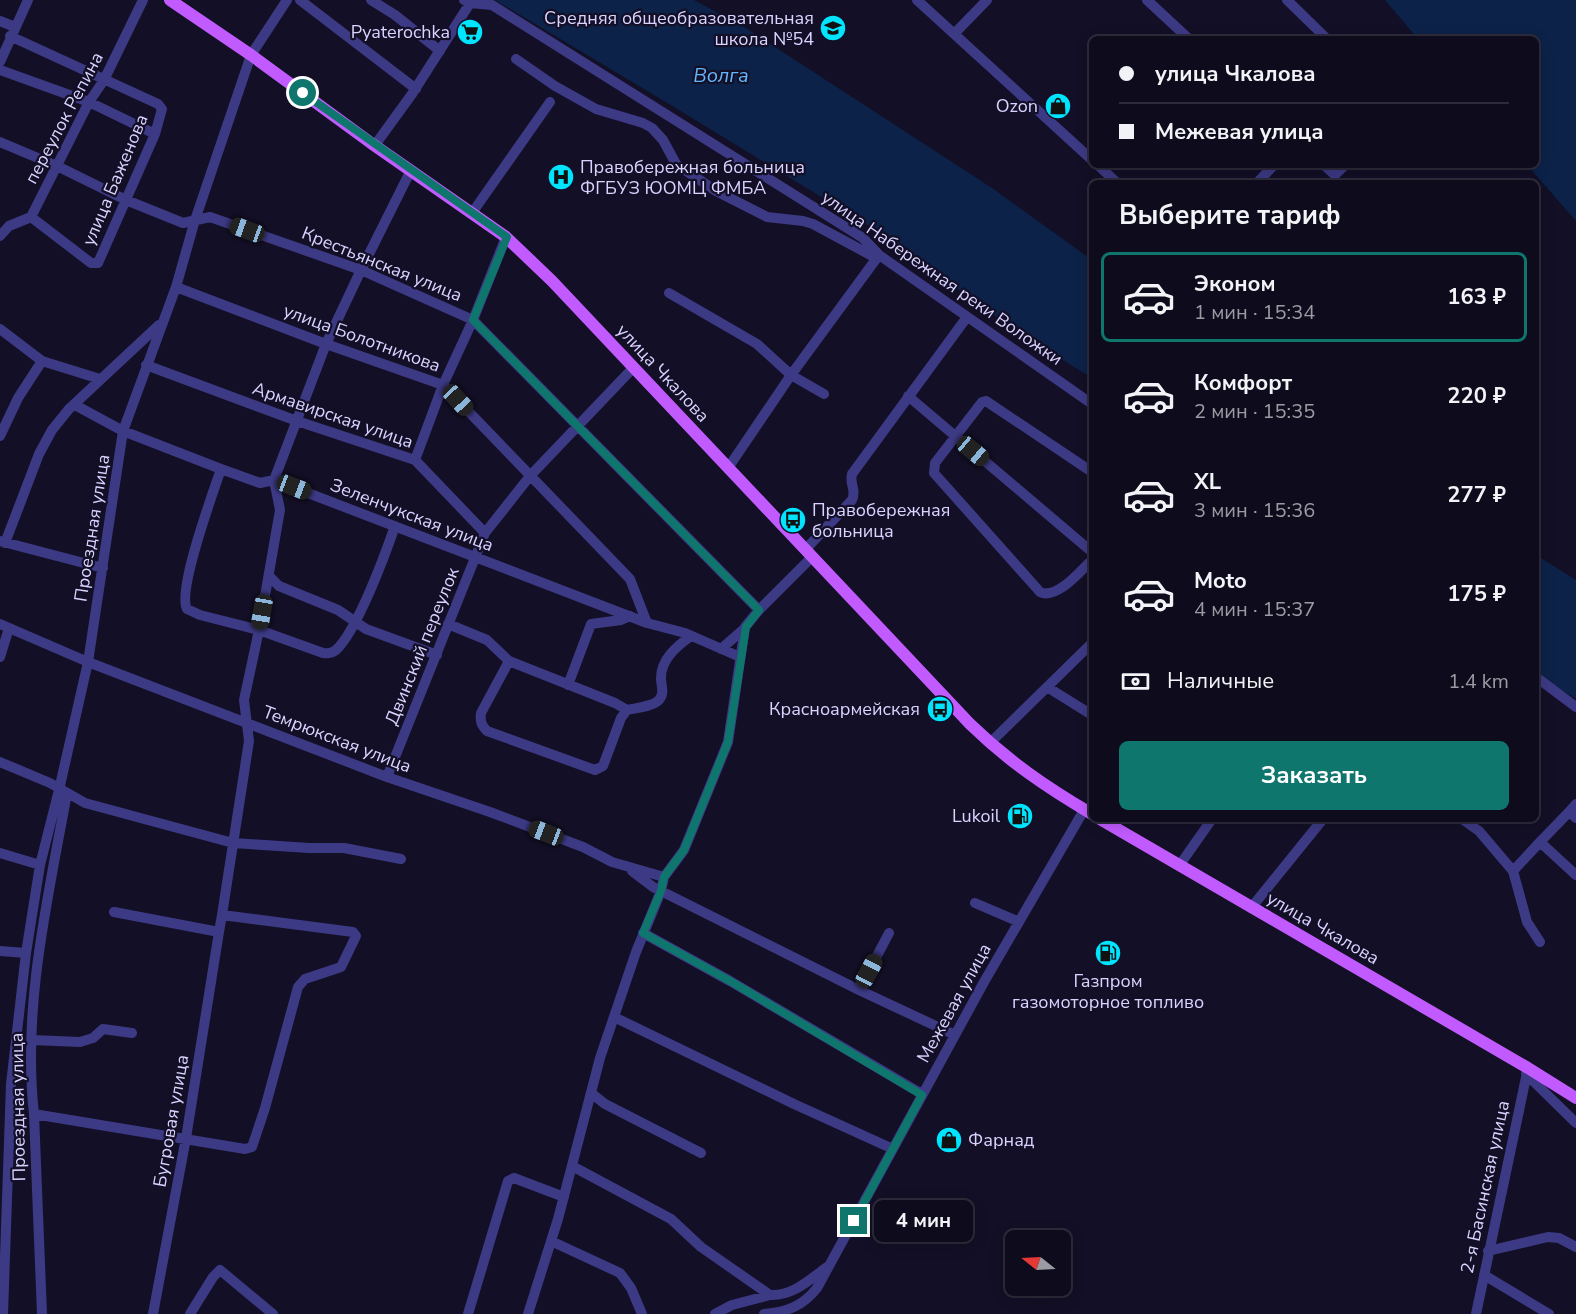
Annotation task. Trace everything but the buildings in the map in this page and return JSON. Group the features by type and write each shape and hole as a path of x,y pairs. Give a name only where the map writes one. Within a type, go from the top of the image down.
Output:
{"main road":[{"name":"улица Чкалова","path":"170,0 507,237 552,281 894,645 990,743 1035,780 1088,812"},
{"name":"улица Чкалова","path":"1105,822 1576,1098"}],"street":[{"path":"0,62 28,0"},
{"name":"переулок Репина","path":"31,217 89,102 104,80 143,0"},
{"name":"Проездная улица","path":"42,1314 31,1084 35,985 63,791 88,662 123,431 176,287 195,220 251,55 287,0"},
{"path":"300,0 416,89"},
{"path":"371,0 395,15 440,51"},
{"path":"917,0 1089,157"},
{"path":"954,34 987,0"},
{"path":"1147,0 1186,36"},
{"path":"1287,0 1324,36"},
{"path":"375,145 416,89 468,1"},
{"name":"улица Набережная реки Воложки","path":"468,1 492,5 863,238 878,257 1089,402"},
{"path":"0,21 13,31 104,80"},
{"path":"516,59 555,86 596,109 643,123 652,128 663,140 676,164 716,192 767,217 813,224 878,257 791,375 728,468"},
{"path":"0,70 89,102 154,134"},
{"name":"улица Баженова","path":"31,217 91,263 95,264 99,261 154,134 162,107 104,80"},
{"path":"472,213 550,102"},
{"name":"Крестьянская улица","path":"0,142 57,166 126,200 183,223 210,217 361,270 473,320 759,610"},
{"path":"1101,168 1114,180"},
{"path":"1260,180 1271,168"},
{"path":"1327,168 1335,175 1343,168"},
{"path":"34,1114 245,1149 252,1147 298,987 305,979 338,970 356,938 356,933 222,915 249,741 244,700 280,510 274,480 326,344 411,170"},
{"path":"0,236 9,226 31,217"},
{"path":"415,460 443,385 507,237"},
{"name":"улица Болотникова","path":"176,287 326,344 443,385 630,579 647,622"},
{"path":"669,292 757,344 791,375 824,394"},
{"path":"721,649 746,627 852,500 854,492 850,482 852,474 967,316"},
{"path":"103,568 3,542 44,442 63,416 162,322"},
{"path":"0,329 42,361 100,379"},
{"path":"0,436 18,398 42,361"},
{"name":"Армавирская улица","path":"146,365 415,460 484,533"},
{"name":"Двинский переулок","path":"387,777 484,533 530,476 634,368"},
{"path":"908,396 1089,549"},
{"path":"1089,470 988,401 982,402 935,463 934,473 1040,592 1050,594 1058,591 1089,563"},
{"name":"Зеленчукская улица","path":"75,405 123,431 221,469 260,483 274,480 630,616 691,636 740,657"},
{"path":"221,469 194,556 185,605 187,609 200,615 259,630 327,654 338,648 355,621 383,561 395,526"},
{"path":"269,576 279,586 338,610 366,629 436,655"},
{"path":"568,685 591,624 597,621 613,622 630,616"},
{"path":"448,624 488,640 509,661 627,710"},
{"path":"0,657 4,626"},
{"name":"Темрюкская улица","path":"4,626 88,662 387,777 490,812 583,848 612,862 664,877"},
{"path":"528,1314 564,1197 591,1093 643,933 661,891 664,877 684,850 728,742 746,627"},
{"path":"509,661 482,713 480,722 483,727 487,731 592,769 598,769 603,766 621,718 627,710 655,703 660,699 663,693 662,671 666,661 674,648 691,636"},
{"path":"990,743 1089,646"},
{"path":"1540,680 1576,707"},
{"path":"1047,687 1089,713"},
{"path":"0,762 50,783 85,804 233,843 344,848 401,859"},
{"name":"Проездная улица","path":"3,1314 11,1084 26,953 39,865 63,791"},
{"name":"Межевая улица","path":"764,1314 790,1310 802,1304 818,1288 1019,922 1088,812"},
{"path":"1513,871 1540,842 1574,812"},
{"path":"1179,866 1210,822"},
{"path":"1251,908 1321,822"},
{"path":"1466,822 1479,831 1513,871 1527,922 1540,942"},
{"path":"1540,842 1576,874"},
{"path":"0,853 39,865"},
{"path":"626,866 661,891 859,990 955,1035"},
{"path":"975,903 1019,922"},
{"path":"114,912 219,932"},
{"name":"Бугровая улица","path":"156,1313 222,915"},
{"path":"643,933 730,981 922,1095"},
{"path":"859,990 889,933"},
{"path":"0,951 26,953"},
{"path":"614,1017 893,1149"},
{"path":"32,1040 80,1042 93,1038 103,1029 132,1033"},
{"path":"1527,1071 1576,1124"},
{"name":"2-я Басинская улица","path":"1476,1314 1527,1071"},
{"path":"11,1084 31,1084"},
{"path":"591,1093 604,1104 701,1153"},
{"path":"572,1166 671,1219 701,1247 770,1295"},
{"path":"468,1314 508,1181 514,1178 564,1197"},
{"path":"1488,1251 1548,1237 1559,1238 1576,1247"},
{"path":"551,1241 620,1273 631,1288 642,1314"},
{"path":"715,1314 732,1305 796,1290 830,1265"},
{"path":"190,1314 213,1277 220,1270 273,1314"},
{"path":"1484,1275 1549,1314"}],"water":[{"name":"Волга","path":"495,0 694,0 746,28 992,188 1089,258 1089,376 1019,333 872,228"},
{"path":"1385,0 1576,0 1576,221 1530,168 1539,168 1539,36 1415,36"},
{"path":"1539,557 1576,580 1576,699 1539,676"}],"place":[{"name":"Средняя общеобразовательная школа №54","path":"833,28"},
{"name":"Pyaterochka","path":"470,32"},
{"name":"Ozon","path":"1058,106"},
{"name":"Правобережная больница ФГБУЗ ЮОМЦ ФМБА","path":"561,177"},
{"name":"Правобережная больница","path":"793,520"},
{"name":"Красноармейская","path":"940,709"},
{"name":"Lukoil","path":"1020,816"},
{"name":"Газпром газомоторное топливо","path":"1108,953"},
{"name":"Фарнад","path":"949,1140"}],"route":[{"path":"303,93 507,237 473,320 759,610 746,627 728,742 684,850 664,877 661,891 643,933 730,981 922,1095 854,1221"}]}
